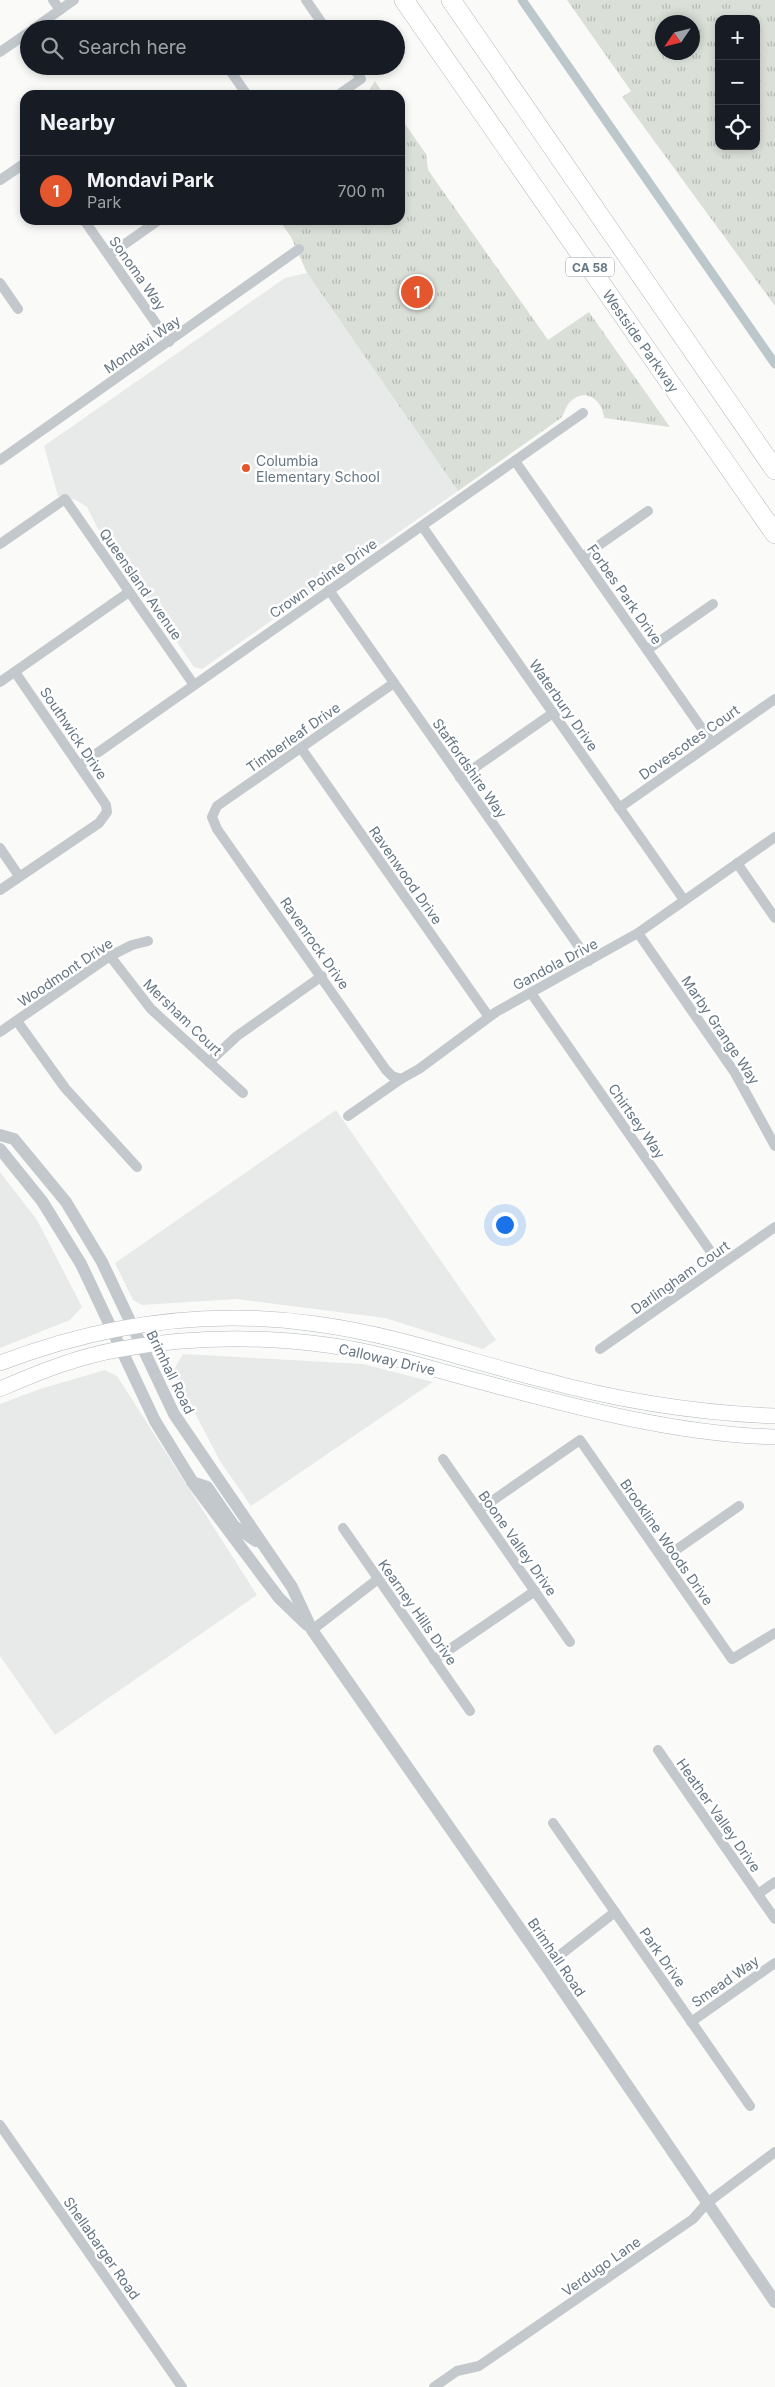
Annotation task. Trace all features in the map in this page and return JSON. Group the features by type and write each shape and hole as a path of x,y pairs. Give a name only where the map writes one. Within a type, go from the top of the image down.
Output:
{"highway":[{"name":"Westside Parkway","path":"404,0 775,534"},
{"name":"CA 58","path":"451,0 775,470"}],"main road":[{"name":"Calloway Drive","path":"0,1363 60,1342 111,1329 199,1318 274,1319 343,1328 399,1341 550,1382 626,1399 701,1410 775,1416"},
{"path":"302,1342 317,1335 381,1346 399,1341"},
{"name":"Calloway Drive","path":"0,1388 41,1372 120,1349 220,1340 302,1342 352,1349 391,1358 610,1415 676,1427 775,1437"},
{"path":"391,1358 408,1354 450,1364 464,1358"}],"street":[{"path":"53,0 60,10"},
{"path":"46,20 74,0"},
{"path":"306,0 320,20"},
{"path":"0,52 20,38"},
{"path":"234,75 244,90"},
{"path":"345,90 361,79 358,75"},
{"path":"0,180 20,166"},
{"name":"Sonoma Way","path":"88,225 169,342"},
{"path":"109,255 152,225"},
{"name":"Mondavi Way","path":"0,460 299,249"},
{"path":"0,283 18,309"},
{"name":"Crown Pointe Drive","path":"80,764 583,413"},
{"name":"Forbes Park Drive","path":"515,461 712,743"},
{"name":"Queensland Avenue","path":"0,544 64,499 194,684"},
{"path":"582,557 648,511"},
{"name":"Waterbury Drive","path":"422,526 684,900"},
{"name":"Staffordshire Way","path":"329,590 589,961"},
{"path":"0,682 129,592"},
{"path":"647,650 713,604"},
{"name":"Southwick Drive","path":"15,672 80,764 106,805 107,812 99,823 19,876"},
{"name":"Timberleaf Drive","path":"212,817 218,806 394,683"},
{"name":"Dovescotes Court","path":"619,808 775,698"},
{"path":"460,778 553,713"},
{"name":"Ravenwood Drive","path":"301,748 489,1016"},
{"name":"Ravenrock Drive","path":"212,817 217,829 322,976 386,1070 392,1076 401,1079"},
{"name":"Gandola Drive","path":"348,1116 401,1079 420,1069 489,1016 638,933 775,837"},
{"path":"0,848 19,876 0,890"},
{"path":"737,863 775,918"},
{"name":"Marby Grange Way","path":"638,933 735,1073 774,1142"},
{"name":"Woodmont Drive","path":"0,1032 110,956 132,945 148,941"},
{"name":"Mersham Court","path":"110,956 151,1009 243,1093"},
{"path":"209,1062 237,1036 322,976"},
{"name":"Chirtsey Way","path":"531,993 720,1265"},
{"path":"17,1020 64,1088 137,1167"},
{"name":"Brimhall Road","path":"0,1135 14,1139 66,1202 102,1262 174,1414 292,1587 312,1630 546,1966 775,2302"},
{"name":"Brimhall Road","path":"0,1149 39,1198 64,1235 91,1283 120,1349 155,1420 192,1482 279,1598 312,1630"},
{"name":"Darlingham Court","path":"600,1349 775,1227"},
{"name":"Brookline Woods Drive","path":"479,1510 580,1440 732,1659 775,1633"},
{"name":"Boone Valley Drive","path":"443,1459 570,1642"},
{"path":"192,1482 201,1483 207,1487 234,1526 266,1549"},
{"path":"663,1559 739,1506"},
{"name":"Kearney Hills Drive","path":"343,1528 470,1711"},
{"path":"312,1630 378,1579"},
{"path":"434,1660 535,1591"},
{"name":"Heather Valley Drive","path":"658,1750 775,1919"},
{"name":"Park Drive","path":"554,1823 750,2106"},
{"path":"758,1894 775,1882"},
{"path":"546,1966 615,1912"},
{"name":"Smead Way","path":"691,2022 775,1964"},
{"name":"Shellabarger Road","path":"0,2125 182,2387"},
{"name":"Verdugo Lane","path":"434,2387 456,2371 479,2366 693,2219 707,2203 775,2152"}],"shaded area":[{"name":"Columbia Elementary School","path":"307,273 458,491 202,669 194,667 97,527 87,507 76,500 58,496 44,446 285,278"},
{"path":"336,1110 496,1340 483,1349 385,1318 236,1299 142,1305 133,1300 115,1263"},
{"path":"0,1172 37,1220 82,1307 70,1320 0,1348"},
{"path":"183,1354 363,1364 433,1382 251,1506 220,1461 173,1371"},
{"path":"105,1370 117,1376 257,1595 55,1735 0,1656 0,1404 40,1389"}],"green space":[{"path":"567,0 775,0 775,306 622,97 631,91"},
{"path":"375,81 381,90 369,90"},
{"path":"405,124 426,154 428,170 548,340 589,312 670,427 604,418 601,406 597,401 582,395 569,403 561,418 458,491 307,273 291,237 283,225 405,225"}],"waterway":[{"path":"522,0 775,364"}],"place":[{"name":"Mondavi Park","path":"417,292"},
{"name":"Columbia Elementary School","path":"246,468"}]}
